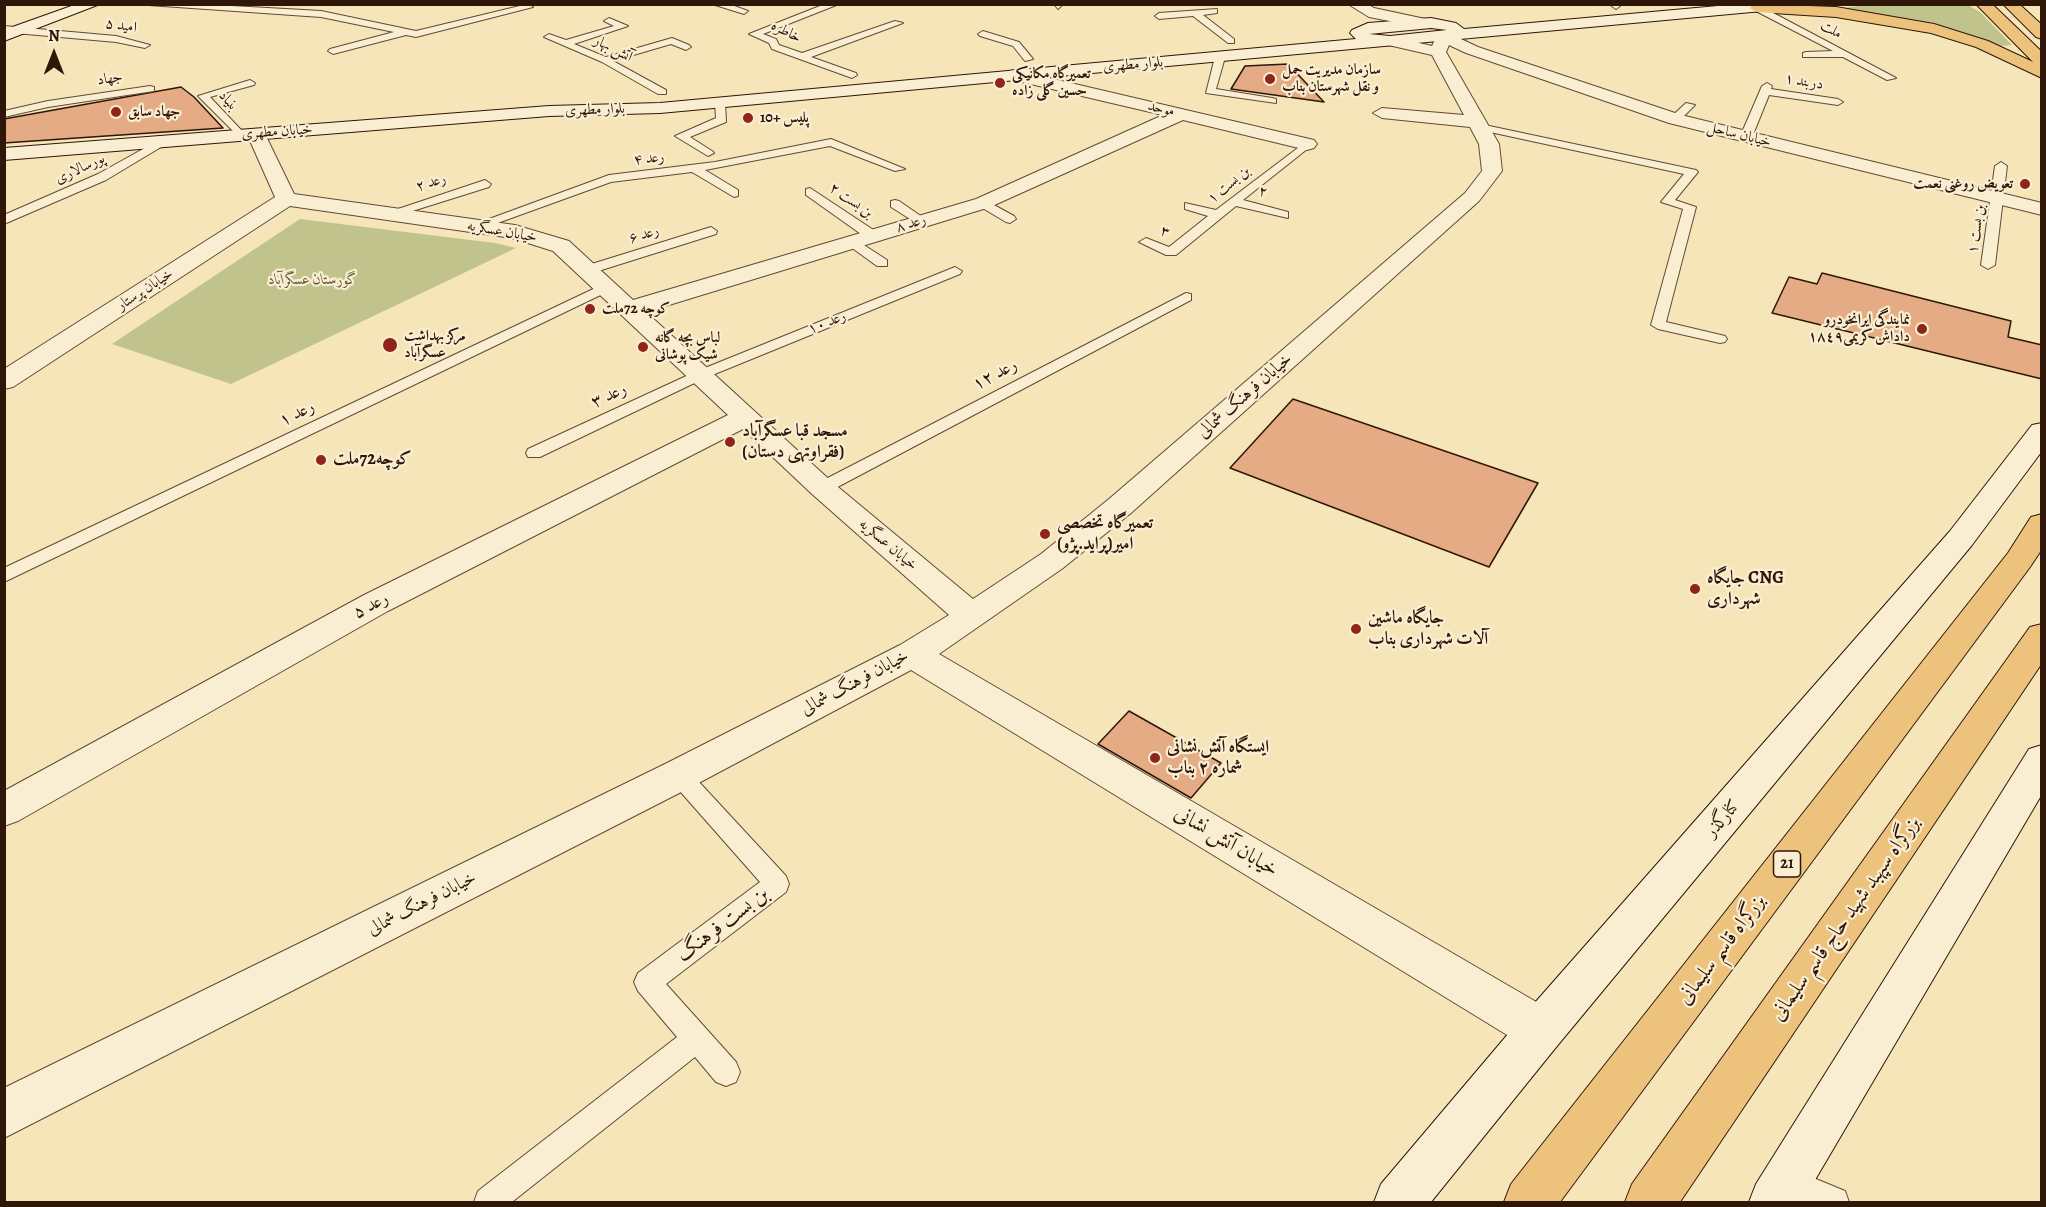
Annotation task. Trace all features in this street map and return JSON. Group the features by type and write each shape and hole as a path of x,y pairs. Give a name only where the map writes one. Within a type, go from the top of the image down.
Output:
{"main road":[{"path":"1983,4 2042,62"},
{"path":"2010,4 2042,34"},
{"path":"1757,8 1836,12 1934,29 1982,44 2042,73"},
{"name":"بزرگراه قاسم سلیمانی","path":"1529,1203 2019,560 2042,524"},
{"name":"بزرگراه سپهبد شهید حاج قاسم سلیمانی","path":"1650,1203 2042,636"}],"street":[{"path":"4,36 93,4"},
{"path":"1354,4 1369,20 1359,31 1359,36 1375,41 1795,4"},
{"path":"1436,37 1498,16 1633,4"},
{"path":"1498,16 1491,19 1492,23 1501,27 1521,29"},
{"name":"بلوار مطهری","path":"549,111 686,97 852,75 1299,35 1369,20 1436,37"},
{"path":"1299,35 1312,35 1327,41 1327,45 1316,48"},
{"name":"خیابان ساحل","path":"1436,37 1675,119 2042,209"},
{"name":"خیابان فرهنگ شمالی","path":"4,1114 912,654 1052,561 1120,506 1472,197 1492,171 1489,144 1436,37"},
{"name":"بلوار مطهری","path":"549,111 662,92 720,102 1389,41"},
{"name":"موحد","path":"1015,75 1307,144"},
{"name":"خیابان مطهری","path":"4,153 549,111"},
{"path":"1382,113 1479,125"},
{"name":"رعد ۸","path":"629,309 983,203 1182,114"},
{"path":"248,135 286,200"},
{"name":"خیابان عسگریه","path":"286,200 514,232 548,241 566,250 822,488 972,616"},
{"name":"خیابان پرستار","path":"4,381 286,200"},
{"name":"رعد ۵","path":"4,810 376,603 746,417"},
{"name":"کنارگذر","path":"1399,1203 1541,1030 1830,694 1960,538 2042,430"},
{"name":"خیابان آتش نشانی","path":"912,654 1541,1030"},
{"path":"1781,1192 2042,759"}],"lane":[{"path":"138,4 321,14 416,34 529,7"},
{"path":"490,4 513,12"},
{"path":"716,4 744,11"},
{"name":"خاطره","path":"835,4 754,34 773,41 775,47 852,75"},
{"name":"ملت","path":"1757,8 1891,78"},
{"path":"1159,16 1214,11"},
{"path":"1195,13 1231,41"},
{"path":"567,44 623,26 609,21"},
{"path":"801,57 898,23"},
{"name":"امید ۵","path":"4,29 145,45"},
{"path":"333,51 405,32"},
{"path":"983,34 1016,44 1028,59"},
{"name":"آتش بهار","path":"549,37 604,60 662,92"},
{"path":"604,60 672,41 686,47"},
{"path":"1806,55 1844,54"},
{"path":"1220,57 1210,91 1272,101"},
{"name":"بنیاد","path":"248,135 203,96 250,83"},
{"name":"جهاد","path":"4,114 48,104 150,89"},
{"name":"دربند ۱","path":"1746,136 1766,89 1838,102"},
{"path":"708,153 681,136 722,120 720,102"},
{"path":"1675,119 1690,105"},
{"path":"1479,125 1692,172 1667,202 1690,207 1659,325 1720,339"},
{"name":"پورسالاری","path":"4,220 102,177 165,141"},
{"name":"رعد ۴","path":"476,226 609,179 694,168 831,142 899,169"},
{"name":"بن بست ۱","path":"1171,252 1307,144"},
{"name":"بن بست ۱","path":"1988,265 2001,166"},
{"path":"694,168 734,193"},
{"name":"رعد ۲","path":"386,215 485,183"},
{"name":"بن بست ۲","path":"810,192 863,239"},
{"name":"۲","path":"1235,202 1284,215"},
{"path":"983,203 1010,219"},
{"path":"895,204 922,221"},
{"path":"1189,206 1218,215"},
{"path":"4,208 18,214"},
{"name":"رعد ۶","path":"587,270 711,231"},
{"path":"863,239 882,263"},
{"name":"۳","path":"1146,242 1171,252"},
{"name":"رعد ۱۰","path":"700,375 955,272"},
{"name":"رعد ۱","path":"4,576 606,287"},
{"name":"رعد ۱۲","path":"822,488 1186,297"},
{"name":"رعد ۳","path":"534,453 700,375"},
{"name":"بن بست فرهنگ","path":"679,774 777,884 647,982 726,1072"},
{"path":"489,1203 696,1039"},
{"path":"1781,1192 1834,1203"}],"green space":[{"path":"1874,4 1968,5 1980,12 2012,45 2001,46 1967,35 1842,8"},
{"name":"گورستان عسگرآباد","path":"300,219 495,243 516,248 231,384 112,344"}],"building":[{"name":"سازمان مدیریت حمل و نقل شهرستان بناب","path":"1288,64 1324,102 1231,89 1245,66"},
{"name":"جهاد سابق","path":"181,87 194,97 223,128 4,143 4,119"},
{"name":"نمایندگی ایرانخودرو داداش کریمی١٨٤٩","path":"1822,273 2011,321 2008,337 2042,345 2042,379 1772,313 1789,277 1817,284"},
{"path":"1293,399 1538,483 1489,567 1230,468"},
{"name":"ایستگاه آتش نشانی شماره ۲ بناب","path":"1129,711 1221,763 1191,798 1098,744"}],"place":[{"name":"سازمان مدیریت حمل و نقل شهرستان بناب","path":"1270,79"},
{"name":"تعمیرگاه مکانیکی حسین گلی زاده","path":"1000,83"},
{"name":"جهاد سابق","path":"116,112"},
{"name":"پلیس +10","path":"748,118"},
{"name":"تعویض روغنی نعمت","path":"2025,184"},
{"name":"کوچه 72ملت","path":"590,309"},
{"name":"نمایندگی ایرانخودرو داداش کریمی١٨٤٩","path":"1922,329"},
{"name":"مرکز بهداشت عسگرآباد","path":"390,345"},
{"name":"لباس بچه گانه شیک پوشانی","path":"643,347"},
{"name":"مسجد قبا عسگرآباد (فقراوتهی دستان)","path":"730,442"},
{"name":"کوچه72ملت","path":"321,460"},
{"name":"تعمیرگاه تخصصی امیر(پراید.پژو)","path":"1045,534"},
{"name":"جایگاه CNG شهرداری","path":"1695,589"},
{"name":"جایگاه ماشین آلات شهرداری بناب","path":"1356,629"},
{"name":"ایستگاه آتش نشانی شماره ۲ بناب","path":"1155,758"}]}
